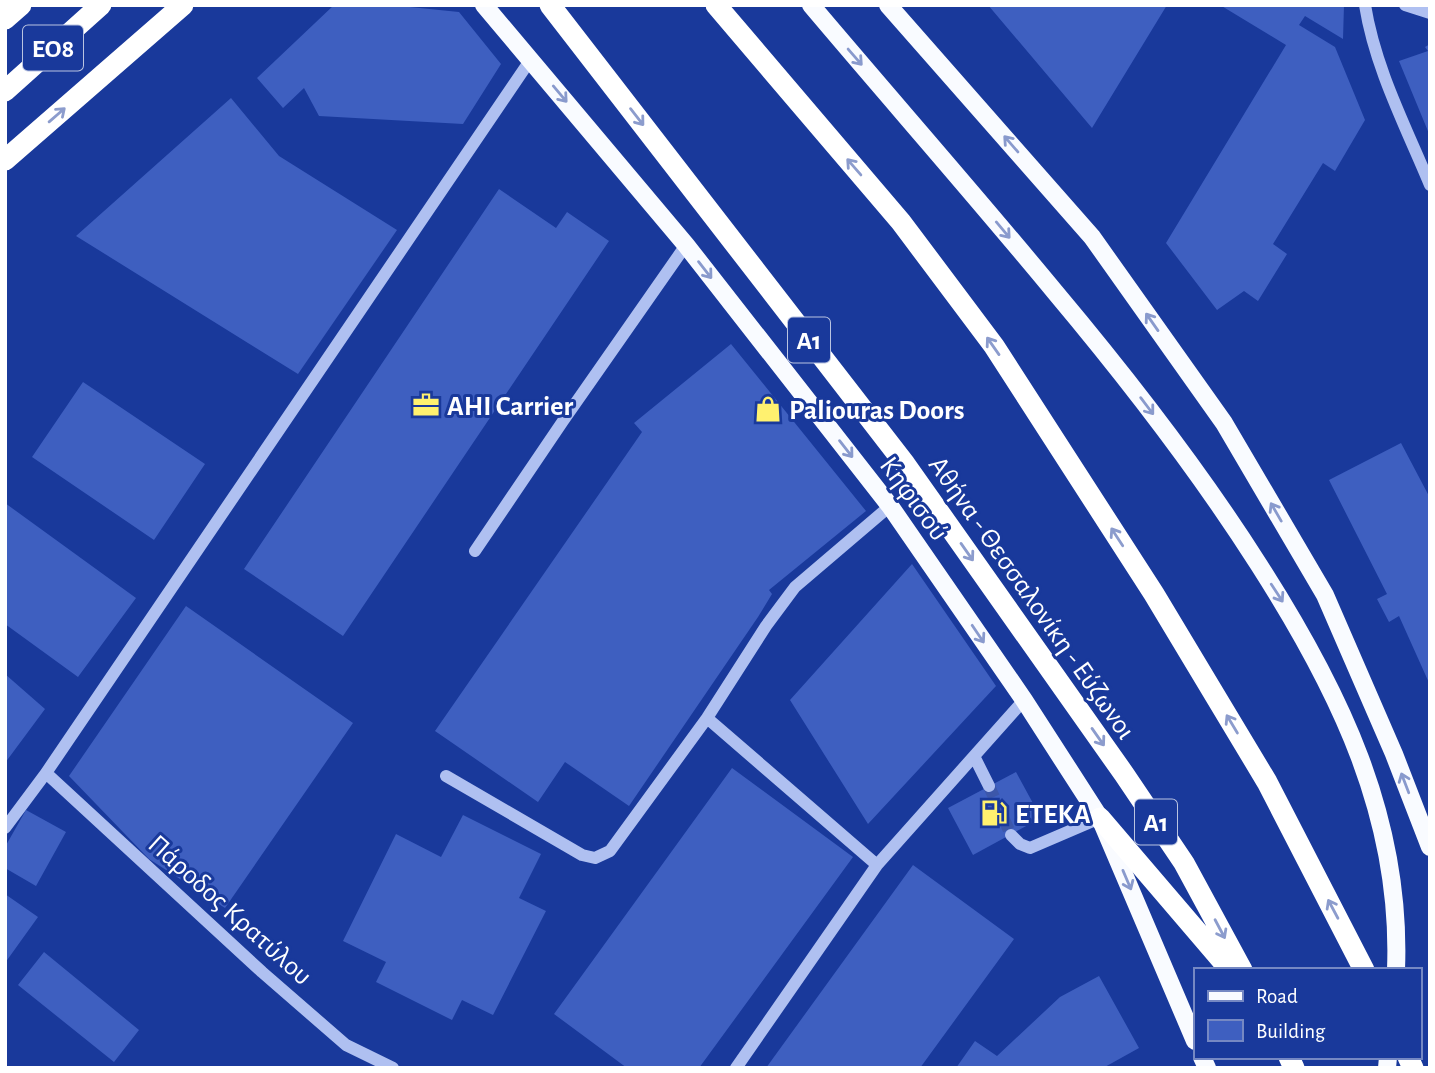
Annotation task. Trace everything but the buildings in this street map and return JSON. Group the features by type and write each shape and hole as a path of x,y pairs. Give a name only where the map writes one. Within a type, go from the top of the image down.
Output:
{"highway":[{"name":"ΕΟ8","path":"5,19 21,5"},
{"name":"ΕΟ8","path":"5,91 101,5"},
{"path":"5,160 183,5"},
{"name":"Αθήνα - Θεσσαλονίκη - Εύζωνοι","path":"550,5 905,464 1184,863 1241,968"},
{"path":"716,5 901,222 993,346 1154,594 1267,782 1363,968"},
{"path":"1100,818 1228,968"}],"main road":[{"name":"Κηφισού","path":"484,5 686,246 890,506 1024,700 1100,818 1194,1039"},
{"path":"811,5 1111,359 1218,501 1298,627 1353,737 1374,799 1387,847 1394,894 1396,968"},
{"path":"888,5 1092,237 1224,423 1325,595 1394,754 1430,847"}],"street":[{"path":"1366,5 1368,25 1382,69 1430,185"},
{"path":"1405,5 1430,13"},
{"path":"5,828 46,773 531,59"},
{"path":"475,551 686,246"},
{"path":"446,776 582,855 595,858 610,851 708,718 766,626 795,587 890,506"},
{"path":"736,1068 877,865 1024,700"},
{"path":"708,718 877,865"},
{"path":"974,755 989,786"},
{"name":"Πάροδος Κρατύλου","path":"46,773 262,972 346,1045 393,1068"},
{"path":"1011,835 1020,844 1030,848 1100,818"}],"tunnel":[{"path":"989,786 1011,835"}],"place":[{"name":"AHI Carrier","path":"426,405"},
{"name":"Paliouras Doors","path":"768,409"},
{"name":"ΕΤΕΚΑ","path":"994,813"}]}
